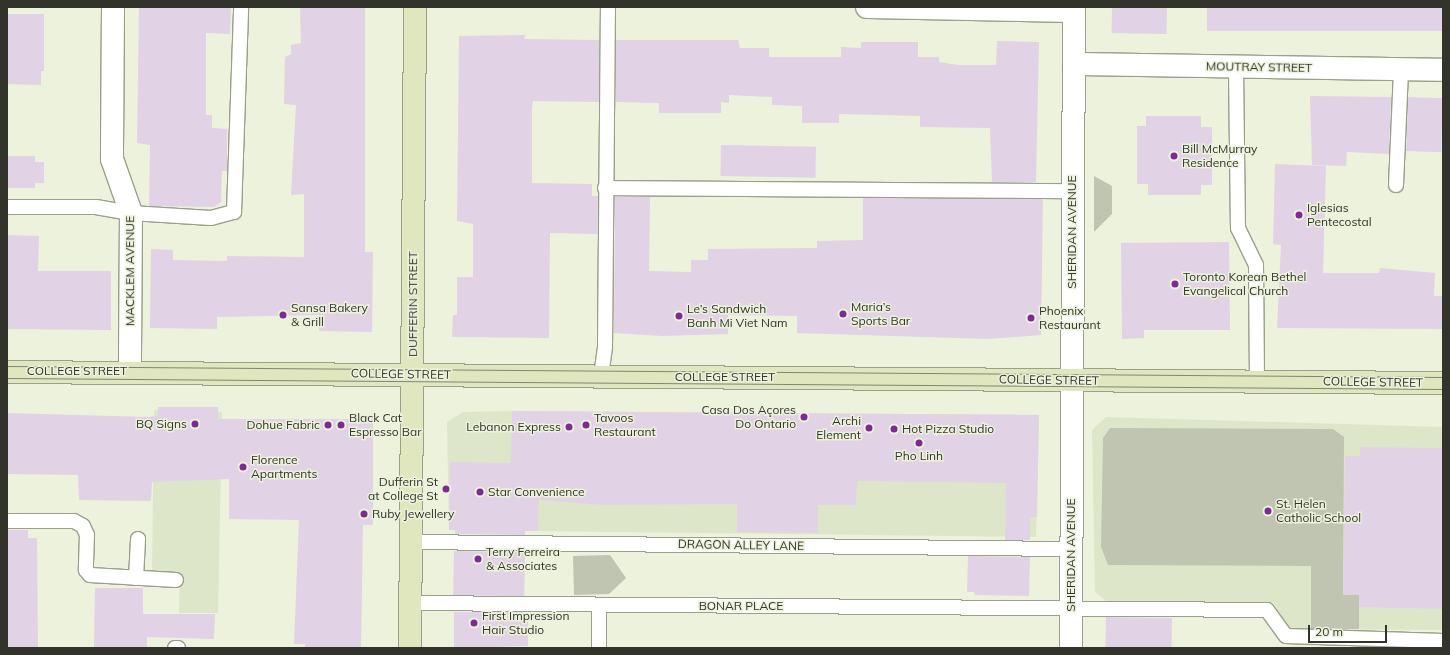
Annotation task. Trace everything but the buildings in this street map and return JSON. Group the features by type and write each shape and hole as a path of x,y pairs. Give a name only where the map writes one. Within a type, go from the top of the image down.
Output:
{"main road":[{"name":"DUFFERIN STREET","path":"410,648 415,7"},
{"name":"COLLEGE STREET","path":"7,372 130,371 413,375 1443,383"}],"street":[{"name":"MACKLEM AVENUE","path":"113,7 112,159 131,213 130,371"},
{"path":"867,7 1074,9"},
{"name":"SHERIDAN AVENUE","path":"1071,648 1071,191 1074,9"},
{"name":"MOUTRAY STREET","path":"1074,64 1443,70"}],"lane":[{"path":"7,207 96,206 131,213 211,218 234,212 241,7"},
{"path":"601,376 605,346 605,188 608,7"},
{"path":"1236,67 1238,228 1256,265 1256,381"},
{"path":"1396,185 1400,70"},
{"path":"605,188 1071,191"},
{"path":"7,521 74,521 83,526 87,535 86,570 90,575 176,580"},
{"path":"136,578 138,539"},
{"name":"DRAGON ALLEY LANE","path":"411,542 1071,549"},
{"name":"BONAR PLACE","path":"411,603 1266,610 1286,636 1443,641"},
{"path":"599,648 600,605"}],"shaded area":[{"path":"1094,176 1112,186 1112,214 1094,232"},
{"path":"154,410 222,412 218,613 179,613 180,573 152,573"},
{"path":"512,411 1039,415 1036,537 449,530 447,422 463,412"},
{"name":"St. Helen Catholic School","path":"1106,417 1443,427 1443,630 1288,629 1273,602 1107,602 1095,592 1092,430"},
{"path":"1110,428 1333,429 1344,437 1343,595 1359,595 1359,629 1311,630 1311,566 1108,565 1101,547 1103,438"},
{"path":"610,555 626,578 609,594 574,595 573,556"}],"tram line":[{"path":"7,366 1443,377"},
{"path":"7,378 1443,389"}],"place":[{"name":"Bill McMurray Residence","path":"1174,156"},
{"name":"Iglesias Pentecostal","path":"1299,215"},
{"name":"Toronto Korean Bethel Evangelical Church","path":"1175,284"},
{"name":"Maria’s Sports Bar","path":"843,314"},
{"name":"Sansa Bakery & Grill","path":"283,315"},
{"name":"Le’s Sandwich Banh Mi Viet Nam","path":"679,316"},
{"name":"Phoenix Restaurant","path":"1031,318"},
{"name":"Casa Dos Açores Do Ontario","path":"804,417"},
{"name":"BQ Signs","path":"195,424"},
{"name":"Dohue Fabric","path":"328,425"},
{"name":"Black Cat Espresso Bar","path":"341,425"},
{"name":"Tavoos Restaurant","path":"586,425"},
{"name":"Lebanon Express","path":"569,427"},
{"name":"Archi Element","path":"869,428"},
{"name":"Hot Pizza Studio","path":"894,429"},
{"name":"Pho Linh","path":"919,443"},
{"name":"Florence Apartments","path":"243,467"},
{"name":"Dufferin St at College St","path":"446,489"},
{"name":"Star Convenience","path":"480,492"},
{"name":"St. Helen Catholic School","path":"1268,511"},
{"name":"Ruby Jewellery","path":"364,514"},
{"name":"Terry Ferreira & Associates","path":"478,559"},
{"name":"First Impression Hair Studio","path":"474,623"}]}
